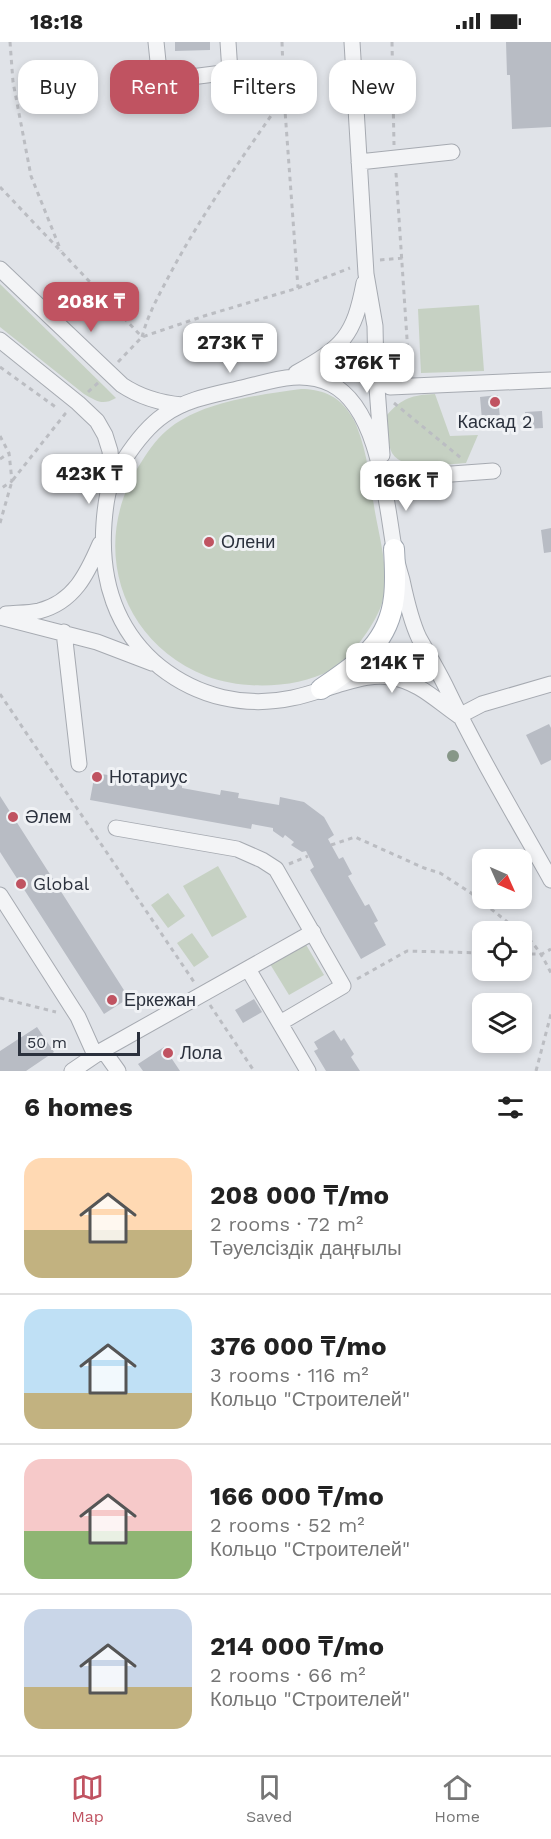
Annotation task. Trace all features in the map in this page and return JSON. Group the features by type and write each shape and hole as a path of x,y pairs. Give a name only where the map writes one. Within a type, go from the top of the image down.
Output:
{"main road":[{"path":"321,689 363,659 386,629 395,594 394,549"}],"street":[{"path":"156,42 160,81 230,72 228,42"},
{"path":"352,42 366,274 375,326 383,479 394,549 418,636 459,716 551,880"},
{"path":"359,162 452,152"},
{"path":"0,268 122,385 134,393 153,400 182,405"},
{"path":"290,376 333,351 347,335 357,317 366,274"},
{"path":"0,340 78,403 97,421 105,435 110,451 112,480 104,513 102,538 107,583 113,601 130,634 159,666 178,680 201,692 236,701 257,702 285,699 355,679 393,677 412,683 459,716"},
{"path":"112,480 142,435 162,416 182,405 290,376 331,372 376,374 390,387 551,380"},
{"path":"290,376 327,382 350,398 365,425 383,479"},
{"path":"383,479 486,471"},
{"path":"0,616 38,611 56,605 71,595 90,567 102,538"},
{"path":"0,616 115,648 159,666"},
{"path":"64,632 79,764"},
{"path":"459,716 482,704 551,684"},
{"path":"116,828 237,849 276,869 343,986 280,1023"},
{"path":"0,895 99,1053 118,1071"},
{"path":"72,1071 99,1053 313,932"},
{"path":"248,969 308,1071"}],"path":[{"path":"10,42 13,82 31,176 61,251"},
{"path":"282,42 283,60"},
{"path":"390,387 408,354 395,158 392,42"},
{"path":"142,337 147,317 183,250 272,114"},
{"path":"142,337 298,288 285,114"},
{"path":"0,187 142,337"},
{"path":"0,367 65,414 12,481 0,489"},
{"path":"392,412 391,402 486,471"},
{"path":"0,436 9,453 12,481 0,523"},
{"path":"0,459 9,453"},
{"path":"0,694 254,1071"},
{"path":"331,845 355,837 440,873 471,893 507,921"},
{"path":"276,869 308,856"},
{"path":"532,941 542,954 551,973"},
{"path":"532,954 542,954 551,948"},
{"path":"343,986 407,951 472,953"},
{"path":"0,998 78,1017"},
{"path":"536,1071 551,1014"}],"green space":[{"path":"0,284 116,398 103,402 84,394 0,327"},
{"path":"479,305 484,371 421,373 418,309"},
{"path":"301,389 315,390 339,401 344,405 357,427 366,459 384,559 385,584 381,606 360,642 345,659 331,670 302,681 286,684 252,685 220,681 176,660 151,638 133,613 121,585 115,554 117,523 126,491 142,461 155,442 171,427 200,411 233,400"},
{"path":"435,394 450,436 478,435 466,463 437,466 416,465 398,459 390,449 387,415 408,398"},
{"path":"218,866 247,917 212,937 183,886"},
{"path":"168,893 185,916 168,928 151,905"},
{"path":"192,933 209,957 194,967 177,943"},
{"path":"305,943 324,975 289,995 270,964"}],"building":[{"path":"175,42 210,42 210,50 175,51"},
{"path":"506,42 551,42 551,127 512,129"},
{"path":"498,395 500,419 482,420 480,397"},
{"path":"542,411 543,428 526,429 525,412"},
{"path":"551,528 551,552 544,553 541,530"},
{"path":"549,724 551,760 541,765 526,735"},
{"path":"109,772 124,774 124,778 164,785 164,781 182,784 182,788 220,795 221,790 239,793 238,798 279,805 280,797 304,802 324,817 334,835 328,839 339,859 343,857 352,874 348,876 365,906 369,904 378,921 374,923 386,945 361,959 310,870 314,867 306,851 302,852 291,845 294,842 285,835 283,838 273,831 273,828 252,824 251,829 90,800 95,773 108,775"},
{"path":"0,796 129,998 104,1014 0,852"},
{"path":"254,999 262,1012 243,1023 235,1010"},
{"path":"37,1027 54,1052 26,1071 0,1071 0,1051"},
{"path":"334,1030 341,1041 344,1038 354,1054 351,1057 360,1071 326,1071 314,1051 318,1049 314,1042"},
{"path":"164,1047 180,1071 143,1071 138,1064"}],"place":[{"name":"Каскад 2","path":"495,402"},
{"name":"Олени","path":"209,542"},
{"name":"Нотариус","path":"97,777"},
{"name":"Әлем","path":"13,817"},
{"name":"Global","path":"21,884"},
{"name":"Еркежан","path":"112,1000"},
{"name":"Лола","path":"168,1053"}]}
